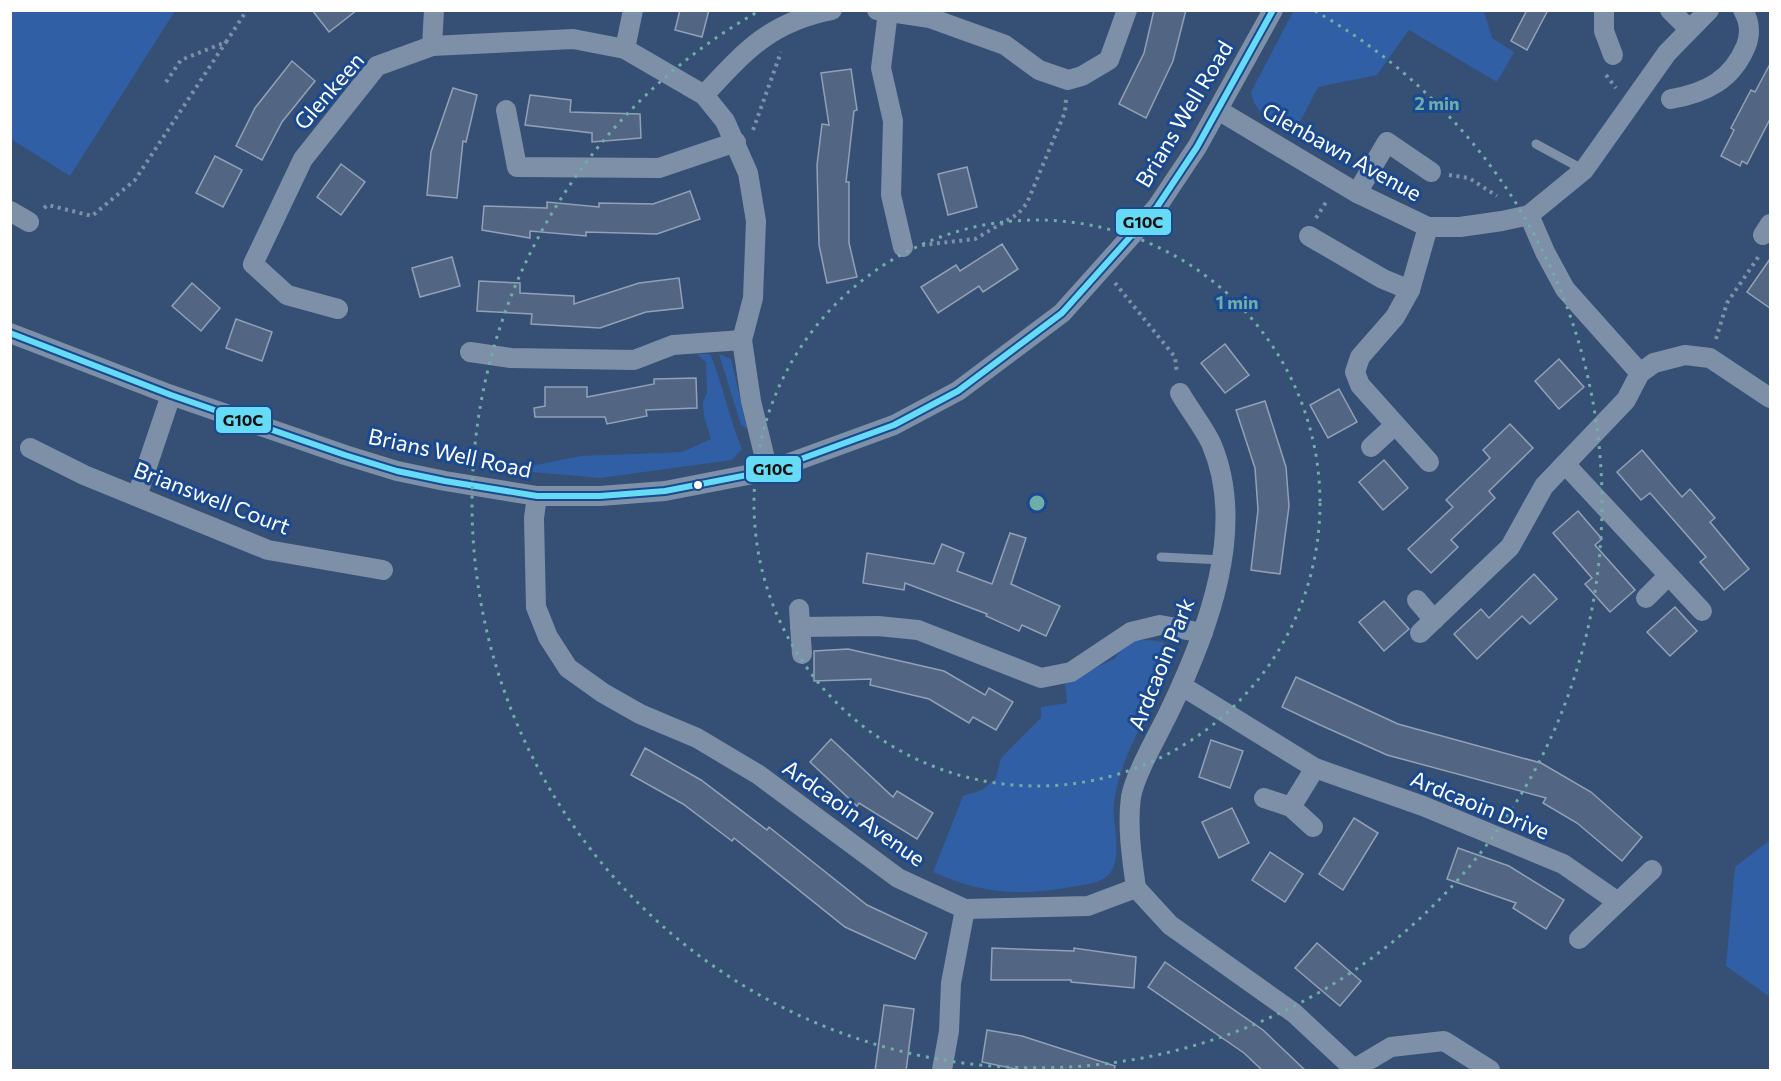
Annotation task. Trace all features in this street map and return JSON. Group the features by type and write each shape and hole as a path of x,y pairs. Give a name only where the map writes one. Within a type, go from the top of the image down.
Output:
{"street":[{"path":"432,46 434,10"},
{"path":"625,49 633,10"},
{"path":"704,95 749,46 792,21 832,10"},
{"path":"903,247 891,195 893,121 881,69 882,11 930,14 1005,45 1039,70 1068,80 1082,76 1109,60 1127,10"},
{"name":"Brians Well Road","path":"10,333 171,395 397,471 537,496 600,496 666,491 768,471 894,425 958,391 1062,313 1157,207 1218,110 1273,10"},
{"path":"1604,10 1604,31 1613,55"},
{"path":"1670,10 1689,29"},
{"name":"Glenbawn Avenue","path":"1218,110 1357,193 1428,227 1460,227 1529,215 1584,171 1631,101 1689,29 1709,10"},
{"path":"1671,99 1696,94 1726,78 1733,70 1740,61 1750,36 1748,19 1743,10"},
{"name":"Glenkeen","path":"338,309 287,295 253,264 303,159 377,66 432,46 573,39 625,49 704,95 726,121 748,172 756,221 753,298 741,340 751,401 768,471"},
{"path":"506,110 517,167 659,168 739,150"},
{"path":"1357,193 1387,142 1431,172"},
{"path":"10,211 28,222"},
{"path":"1529,215 1565,289 1640,373"},
{"path":"1428,227 1410,290 1395,317 1360,357 1355,372 1360,385 1429,462"},
{"path":"1309,236 1383,279 1410,290"},
{"path":"470,352 511,358 634,360 673,345 741,340"},
{"path":"1417,600 1427,627 1510,547 1545,486 1626,400 1640,373 1654,363 1685,355 1710,358 1770,398"},
{"name":"Ardcaoin Park","path":"1136,888 1131,851 1131,796 1182,686 1203,633 1222,560 1224,522 1221,478 1211,442 1180,393"},
{"path":"137,496 171,395"},
{"path":"1371,447 1395,425"},
{"name":"Brianswell Court","path":"30,448 84,475 268,550 383,570"},
{"path":"1565,464 1702,611"},
{"name":"Ardcaoin Avenue","path":"537,496 534,518 536,607 548,637 568,668 640,714 697,738 759,775 898,878 965,909 1088,906 1136,888"},
{"path":"1646,598 1668,576"},
{"path":"802,654 800,618 918,630 1041,678 1071,672 1131,632 1160,625 1203,633"},
{"name":"Ardcaoin Drive","path":"1182,686 1315,768 1423,806 1563,864 1618,902"},
{"path":"1291,807 1315,768"},
{"path":"1264,798 1291,807 1313,827"},
{"path":"1579,939 1652,870"},
{"path":"1136,888 1170,925 1294,1013 1355,1070 1391,1047 1444,1041 1490,1071"},
{"path":"942,1071 949,1031 951,983 965,909"}],"lane":[{"path":"1536,144 1584,171"},
{"path":"1161,557 1222,560"}],"path":[{"path":"28,222 48,205 92,216 135,180 247,10"},
{"path":"739,150 792,21"},
{"path":"166,82 181,60 226,42"},
{"path":"1613,55 1606,75 1609,82 1631,101"},
{"path":"903,247 975,239 1018,214 1027,202 1065,112 1068,80"},
{"path":"1431,172 1469,178 1497,196"},
{"path":"1309,236 1314,222 1339,182"},
{"path":"1710,358 1727,303 1761,253 1766,229"},
{"path":"1104,268 1175,357 1180,393"}],"shaded area":[{"path":"1294,10 1484,11 1492,38 1514,52 1497,82 1409,30 1377,75 1318,87 1300,122 1314,133 1309,143 1265,116 1253,101 1251,92"},
{"path":"10,11 175,11 70,176 11,139"},
{"path":"697,354 710,354 719,378 742,449 732,460 600,478 510,470 581,456 682,452 711,439 704,417 703,402 707,393 706,362"},
{"path":"719,354 731,359 747,429 741,425"},
{"path":"1129,641 1158,641 1168,646 1174,660 1130,748 1117,785 1114,812 1117,852 1112,870 1106,877 1084,885 1017,892 984,889 933,872 963,796 982,790 996,778 1001,758 1041,718 1041,707 1067,703 1065,682 1114,659"},
{"path":"1770,840 1770,997 1726,966 1735,867"}],"building":[{"path":"312,10 357,10 329,32"},
{"path":"680,10 709,10 702,37 675,30"},
{"path":"1154,10 1186,10 1173,61 1146,118 1119,104 1144,53"},
{"path":"1527,10 1548,10 1527,50 1511,41"},
{"path":"292,61 315,81 282,122 262,160 236,146 255,108"},
{"path":"1770,64 1770,119 1747,164 1742,161 1740,166 1721,156 1734,130 1731,128 1751,90 1755,92"},
{"path":"851,69 857,110 854,111 846,182 849,182 849,243 857,277 827,283 819,245 817,165 822,124 829,125 821,73"},
{"path":"453,88 477,95 466,142 463,141 457,198 427,195 431,152"},
{"path":"530,95 571,100 570,112 640,114 641,138 592,142 592,133 525,125"},
{"path":"215,156 242,170 223,207 196,193"},
{"path":"341,164 365,182 341,215 317,197"},
{"path":"967,167 977,207 948,215 938,174"},
{"path":"690,191 700,219 657,234 586,232 586,236 530,231 530,238 482,230 484,206 547,208 547,202 599,207 599,203 653,204"},
{"path":"1002,244 1018,269 983,292 979,286 938,313 921,287 956,265 960,271"},
{"path":"452,257 460,286 420,297 412,268"},
{"path":"1770,259 1770,308 1747,292"},
{"path":"679,278 683,308 646,312 600,328 531,324 532,314 477,311 479,281 520,283 520,293 574,296 574,304 639,283"},
{"path":"192,283 220,308 201,331 172,306"},
{"path":"236,319 272,332 262,361 226,348"},
{"path":"1225,344 1249,375 1225,393 1201,363"},
{"path":"1559,359 1584,387 1559,409 1535,381"},
{"path":"696,378 697,408 646,410 647,416 607,424 605,417 535,417 534,408 545,406 545,387 587,387 587,397 654,384 654,379"},
{"path":"1339,389 1357,422 1328,438 1310,405"},
{"path":"1265,401 1286,467 1289,506 1280,574 1251,570 1258,510 1255,468 1236,410"},
{"path":"1510,424 1533,448 1489,491 1495,498 1451,540 1458,547 1431,573 1408,549 1453,507 1446,500 1490,458 1483,450"},
{"path":"1642,450 1682,497 1690,489 1715,518 1710,522 1749,569 1724,590 1700,562 1706,557 1650,493 1641,500 1617,472"},
{"path":"1384,460 1408,488 1383,510 1359,482"},
{"path":"1578,511 1602,539 1595,545 1635,590 1610,612 1585,584 1592,578 1553,533"},
{"path":"1010,533 1026,538 1011,584 1060,606 1046,636 1022,625 1019,631 986,616 987,614 905,583 904,590 863,583 867,553 934,564 942,544 964,553 957,571 992,584"},
{"path":"1534,574 1557,599 1530,624 1522,616 1477,659 1454,634 1481,609 1489,618"},
{"path":"1384,601 1409,629 1384,651 1359,622"},
{"path":"1675,607 1697,631 1670,656 1647,632"},
{"path":"848,649 944,671 985,695 989,688 1013,702 996,730 973,717 969,723 929,699 870,685 871,679 814,681 814,651"},
{"path":"1296,677 1398,724 1541,763 1591,792 1642,837 1622,861 1577,823 1543,803 1546,798 1387,755 1318,724 1282,707"},
{"path":"831,739 893,797 897,791 933,813 917,839 859,803 857,806 810,762"},
{"path":"1211,740 1243,751 1230,788 1199,777"},
{"path":"645,748 701,780 767,830 769,827 867,905 927,933 915,959 845,927 734,838 732,841 683,804 631,775"},
{"path":"1232,808 1249,843 1219,858 1202,822"},
{"path":"1354,818 1378,833 1343,890 1319,874"},
{"path":"1458,848 1509,866 1564,900 1546,929 1513,908 1516,903 1447,879"},
{"path":"1270,852 1303,874 1285,902 1252,880"},
{"path":"1317,943 1361,981 1340,1006 1295,968"},
{"path":"992,948 1074,951 1074,948 1136,957 1134,988 1071,982 1071,980 991,980"},
{"path":"1165,962 1263,1030 1306,1071 1263,1071 1244,1053 1148,987"},
{"path":"884,1005 914,1009 906,1071 875,1071"},
{"path":"987,1030 1022,1036 1115,1066 1114,1071 1025,1071 982,1062"}],"transit line":[{"name":"G10C","path":"10,333 171,395 345,455 397,471 445,481 537,496 600,496 665,491 768,471 894,425 958,391 1062,313 1157,207 1197,147 1273,10"}]}
